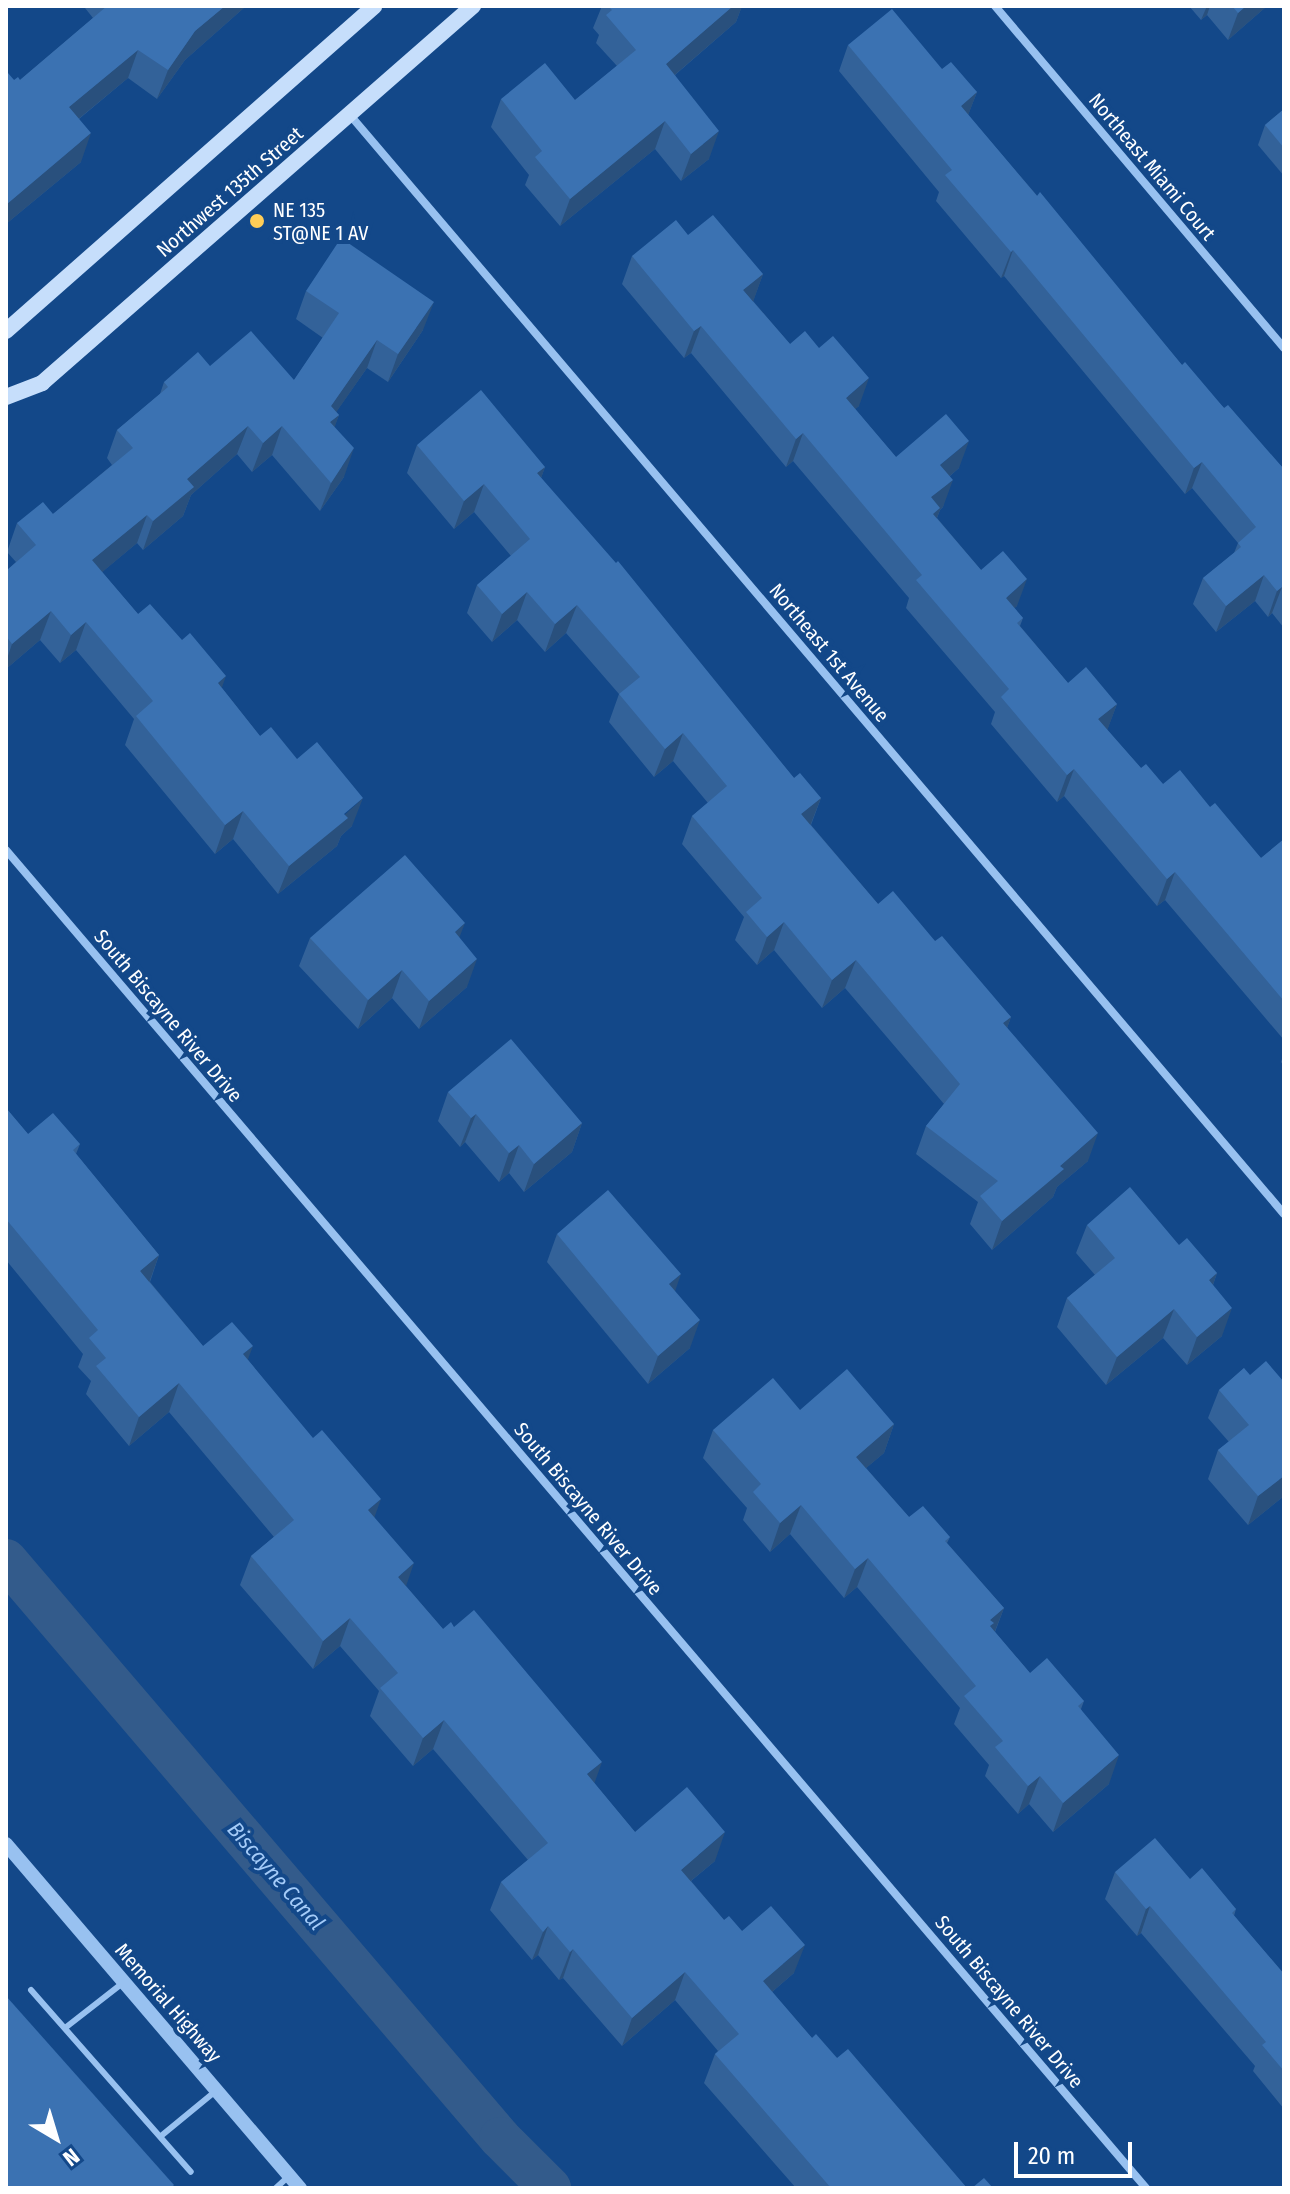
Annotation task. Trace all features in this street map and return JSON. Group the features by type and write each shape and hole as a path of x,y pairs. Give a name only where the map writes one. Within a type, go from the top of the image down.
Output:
{"main road":[{"path":"6,331 374,6"},
{"name":"Northwest 135th Street","path":"6,397 42,383 473,6"}],"street":[{"name":"Northeast Miami Court","path":"995,6 1284,348"},
{"name":"Northeast 1st Avenue","path":"349,114 1284,1214"},
{"name":"South Biscayne River Drive","path":"6,850 1146,2188"},
{"name":"Memorial Highway","path":"6,1844 295,2182"}],"lane":[{"path":"65,2028 124,1982"},
{"path":"31,1990 191,2172"},
{"path":"161,2136 217,2090"},
{"path":"276,2188 295,2182"}],"building":[{"path":"107,6 225,6 195,31 168,70 138,50 69,107 91,133 7,204 6,75 8,73 14,80 18,77 20,80"},
{"path":"608,6 733,6 666,64 719,131 691,154 665,121 570,199 535,157 542,151 501,99 545,63 575,100 636,50 606,15 612,10"},
{"path":"1232,6 1246,6 1238,13"},
{"path":"892,9 942,69 951,62 977,92 961,106 1037,196 1040,192 1182,365 1185,362 1224,408 1228,405 1284,467 1284,590 1282,587 1277,591 1264,575 1226,606 1203,578 1241,547 1238,543 1256,527 1202,462 1194,468 1013,250 1011,252 945,175 952,170 848,45"},
{"path":"1284,109 1284,148 1265,125"},
{"path":"713,215 763,274 743,290 790,344 805,331 819,348 833,336 869,378 846,398 896,457 946,414 969,441 940,465 953,480 931,497 940,508 933,514 981,570 1003,551 1027,579 1006,598 1023,618 1017,623 1068,683 1086,667 1117,704 1098,719 1141,768 1146,764 1163,784 1180,770 1210,807 1215,803 1261,858 1284,839 1284,1001 1175,872 1167,879 1074,769 1067,775 1001,697 1009,689 916,580 922,575 803,433 796,439 701,326 694,331 632,256 676,220 688,235"},
{"path":"341,238 434,302 398,354 377,340 331,406 339,415 330,422 354,448 331,483 282,426 263,443 248,426 187,479 194,487 153,521 147,515 92,560 138,614 150,604 182,640 190,633 226,676 218,683 260,736 271,727 297,759 317,742 363,798 344,814 348,818 289,866 243,811 225,825 136,716 153,701 86,622 71,635 51,611 12,644 6,636 6,571 36,545 17,523 43,502 53,514 133,448 117,430 168,387 164,382 198,352 210,366 251,331 294,380 339,313 306,291"},
{"path":"481,390 545,467 537,473 616,563 618,561 794,778 800,773 821,798 801,814 878,904 893,891 935,941 942,936 1011,1017 1003,1023 1098,1133 1060,1166 1064,1169 1002,1221 980,1196 998,1181 926,1126 960,1084 856,960 832,980 784,922 767,937 746,912 762,898 692,816 727,786 683,733 665,749 619,694 640,677 577,605 555,624 527,592 502,614 477,585 530,539 484,484 464,501 417,445"},
{"path":"405,855 465,923 455,932 477,959 429,1001 402,970 368,1000 310,938"},
{"path":"511,1039 582,1123 534,1164 519,1145 509,1153 476,1114 471,1118 448,1092"},
{"path":"6,1108 28,1134 53,1113 80,1144 73,1150 159,1255 140,1271 203,1346 232,1322 253,1346 243,1354 313,1438 322,1430 381,1499 368,1510 414,1563 398,1577 443,1629 451,1622 454,1627 474,1610 602,1762 587,1774 635,1832 687,1787 725,1832 681,1870 724,1920 729,1916 742,1931 771,1906 805,1945 763,1981 812,2038 816,2034 837,2058 848,2049 967,2188 831,2188 715,2054 739,2034 685,1972 632,2018 573,1949 570,1952 548,1926 543,1932 501,1882 548,1843 444,1720 423,1738 380,1688 398,1673 350,1618 323,1641 251,1556 294,1520 179,1383 139,1417 96,1366 106,1358 89,1338 98,1330 6,1219"},
{"path":"1130,1187 1179,1245 1187,1238 1217,1273 1209,1280 1232,1308 1197,1337 1174,1309 1117,1357 1067,1298 1115,1258 1087,1225"},
{"path":"608,1190 681,1274 669,1284 700,1320 658,1356 557,1234"},
{"path":"1266,1361 1284,1382 1284,1476 1258,1496 1218,1450 1249,1425 1219,1390 1244,1368 1250,1375"},
{"path":"847,1369 894,1424 856,1457 909,1517 923,1506 950,1537 945,1541 1004,1608 990,1620 994,1623 990,1626 1030,1673 1047,1658 1084,1701 1078,1706 1119,1755 1063,1803 1040,1776 1028,1786 995,1747 1003,1741 964,1696 976,1686 868,1558 855,1569 801,1505 780,1523 753,1492 761,1484 713,1430 773,1378 800,1410"},
{"path":"1155,1838 1190,1879 1202,1868 1236,1909 1232,1913 1284,1974 1284,2071 1262,2045 1266,2042 1150,1906 1146,1909 1115,1872"},
{"path":"6,1996 174,2185 171,2188 6,2188"},
{"path":"984,2178 993,2188 972,2188"}],"waterway":[{"name":"Biscayne Canal","path":"6,1560 500,2138 550,2188"}],"place":[{"name":"NE 135 ST@NE 1 AV","path":"257,221"}]}
